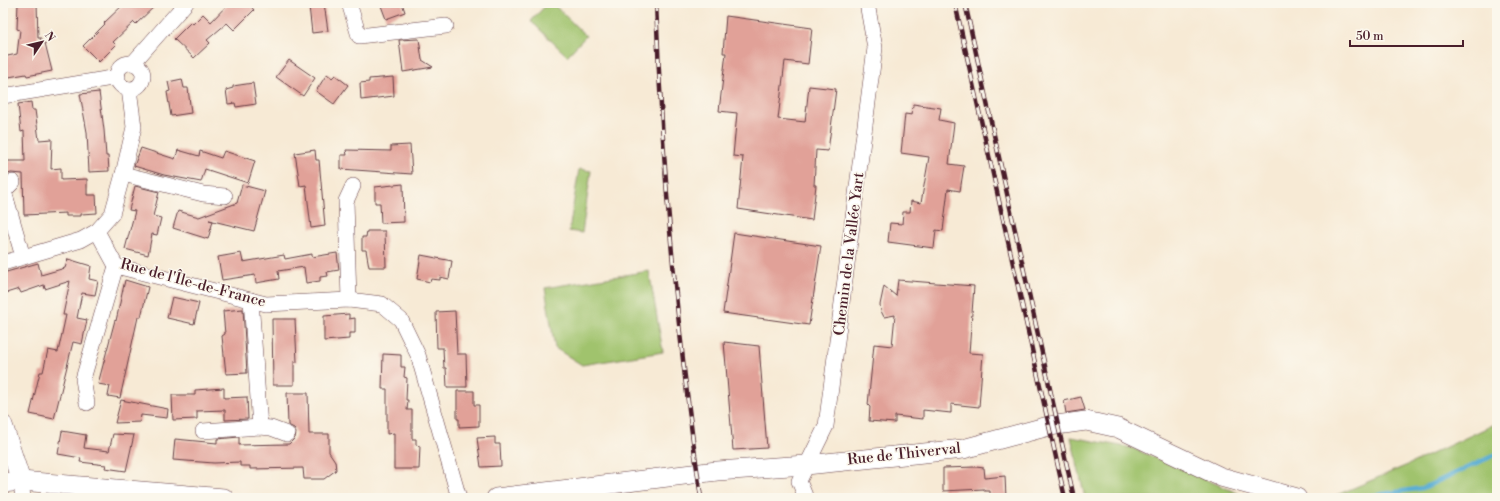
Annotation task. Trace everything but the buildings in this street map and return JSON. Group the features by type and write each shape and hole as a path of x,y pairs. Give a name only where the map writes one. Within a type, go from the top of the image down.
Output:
{"street":[{"path":"133,64 186,3"},
{"path":"349,3 359,36 446,26"},
{"name":"Chemin de la Vallée Yart","path":"806,498 799,481 826,426 875,48 867,3"},
{"path":"129,63 133,64 142,71 142,79 138,86 129,89 119,83 118,71 121,67 129,63"},
{"path":"3,96 118,77"},
{"path":"3,263 81,240 97,231 112,214 134,127 129,89"},
{"path":"123,174 203,194 225,196"},
{"path":"12,182 4,191 23,257"},
{"path":"349,300 346,201 353,186"},
{"name":"Rue de l'Île-de-France","path":"97,231 116,266 266,304 349,300 382,304 401,320 418,355 459,498"},
{"path":"87,403 83,380 116,266"},
{"path":"251,300 260,427"},
{"name":"Rue de Thiverval","path":"496,498 717,471 806,465 963,449 1049,426 1086,422 1118,428 1221,477 1297,498"},
{"path":"3,425 16,487 224,498"},
{"path":"203,431 260,427 271,428 287,434"}],"green space":[{"path":"548,3 552,3 586,36 567,56 531,21"},
{"path":"579,169 591,171 582,233 569,231"},
{"path":"649,271 663,352 582,365 555,348 545,288"},
{"path":"1497,423 1497,498 1332,497 1410,464"},
{"path":"1071,437 1132,448 1249,498 1085,498"}],"waterway":[{"path":"1357,498 1423,488 1497,454"}],"railway":[{"path":"656,3 662,127 672,251 692,436 701,498"},
{"path":"955,3 1065,498"},
{"path":"965,3 1074,498"}]}
